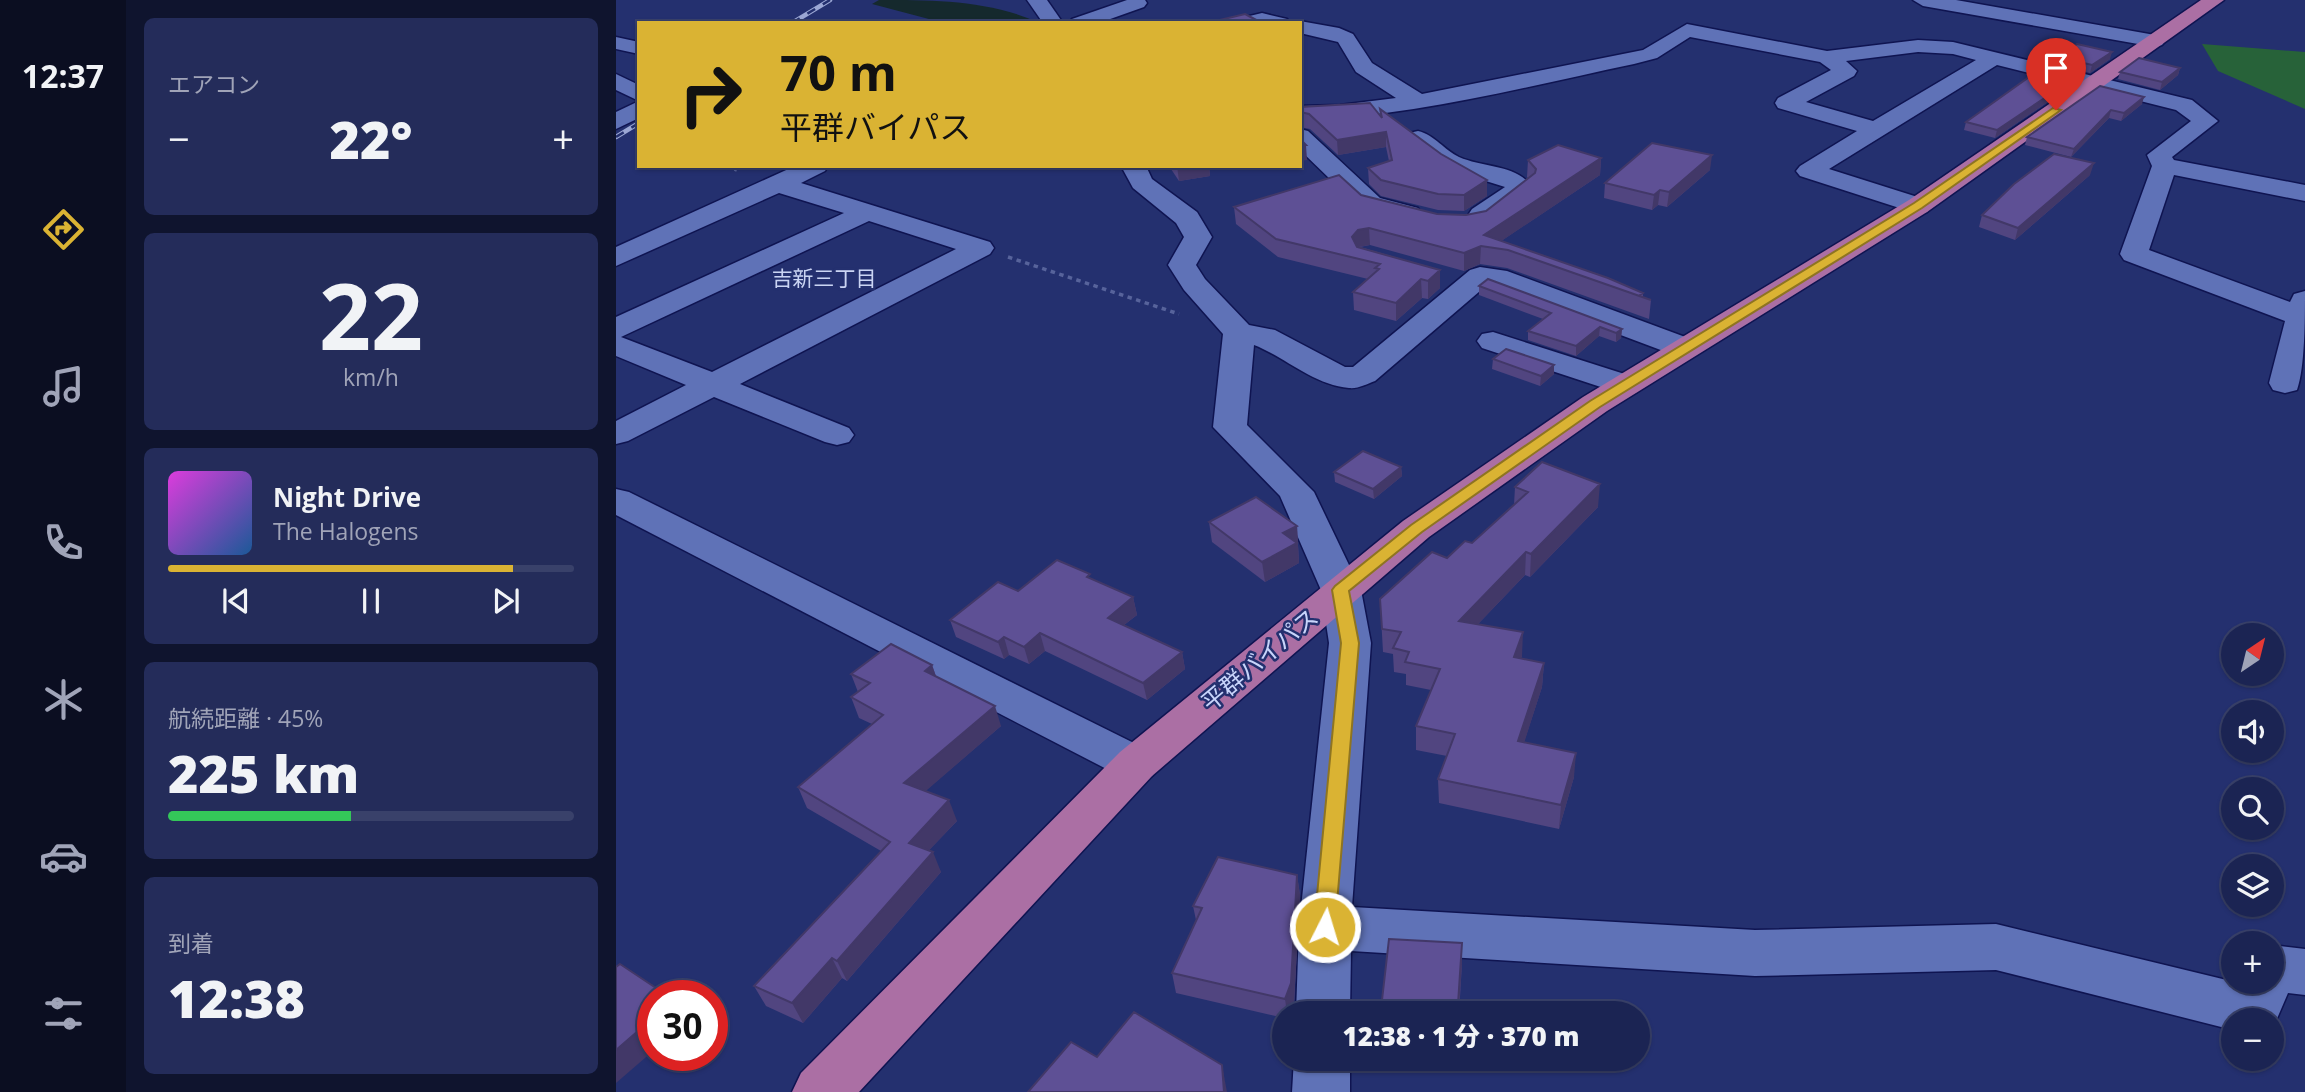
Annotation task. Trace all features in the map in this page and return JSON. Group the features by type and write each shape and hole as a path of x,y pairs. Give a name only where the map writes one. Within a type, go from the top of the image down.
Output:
{"highway":[{"name":"平群バイパス","path":"821,1092 1136,764 1416,529 1625,385 1918,206 2214,0"}],"street":[{"path":"1037,0 1052,21"},
{"path":"1923,0 2155,41"},
{"path":"1085,21 1137,3"},
{"path":"1253,21 1271,21"},
{"path":"1302,27 1339,34 1346,38 1364,67 1418,102"},
{"path":"1302,113 1339,112 1418,102 1634,58 1650,54 1687,30 1827,57 1917,46 1953,48 2184,104 2206,121 2159,155 2165,166 2134,254 2304,312 2285,383"},
{"path":"616,43 637,48"},
{"path":"1827,57 1846,71 1786,103 1877,130"},
{"path":"1918,206 1809,171 1992,59"},
{"path":"616,81 637,74"},
{"path":"616,81 637,93"},
{"path":"1302,138 1371,204 1443,221 1473,220 1520,188 1514,181 1450,162 1378,107"},
{"path":"616,122 637,109"},
{"path":"2165,166 2305,193"},
{"path":"616,258 812,168"},
{"path":"1134,168 1142,183 1187,218 1198,237 1182,265 1194,284 1239,333 1264,337 1334,374 1351,379 1364,373 1457,281 1480,276 1497,277 1685,348"},
{"path":"779,184 980,248"},
{"path":"616,330 868,212"},
{"path":"616,434 980,248"},
{"path":"1239,333 1230,427 1296,492 1341,590 1350,643 1325,927 1323,1001"},
{"path":"1493,341 1625,385"},
{"path":"616,345 837,435"},
{"path":"616,500 1136,764"},
{"path":"1325,927 1755,953 1996,947 2254,1011 2261,994"},
{"path":"2284,969 2305,972"},
{"path":"1321,1092 1322,1071"}],"path":[{"path":"980,248 1239,333"}],"green space":[{"path":"2202,44 2305,52 2305,109 2218,71"}],"shaded area":[{"path":"879,0 961,3 1001,10 1035,21 936,21 872,4"}],"building":[{"path":"1245,14 1258,21 1215,21"},
{"path":"2077,44 2112,52 2092,65 2058,57"},
{"path":"2139,58 2180,68 2162,82 2120,72"},
{"path":"2039,70 2073,79 1997,130 1966,122"},
{"path":"2100,86 2144,97 2124,113 2111,110 2074,149 2027,137"},
{"path":"1370,103 1382,118 1380,109 1441,154 1487,180 1464,195 1438,194 1381,180 1368,168 1392,160 1386,132 1337,140 1309,114 1302,112 1302,107"},
{"path":"1652,143 1712,155 1669,192 1660,190 1654,195 1605,183"},
{"path":"1558,145 1601,158 1484,235 1608,278 1643,293 1639,296 1508,250 1481,246 1464,253 1369,228 1358,230 1352,237 1357,247 1440,270 1428,281 1421,279 1396,303 1353,292 1379,269 1375,268 1380,264 1276,239 1234,207 1339,175 1361,195 1437,214 1466,215 1486,211 1535,173 1536,169 1528,160"},
{"path":"2054,154 2094,163 2018,228 1982,215 2014,184"},
{"path":"1488,279 1622,329 1616,333 1600,327 1576,346 1528,331 1551,313 1479,286"},
{"path":"1506,349 1554,365 1541,376 1493,359"},
{"path":"1363,451 1401,467 1373,489 1334,472"},
{"path":"1542,462 1600,484 1531,554 1526,552 1459,621 1523,632 1514,657 1544,663 1518,741 1576,753 1561,805 1438,779 1455,734 1416,726 1440,669 1405,662 1409,652 1393,648 1401,632 1382,629 1380,599 1432,552 1447,558 1465,541 1472,543 1528,492 1515,487"},
{"path":"1256,497 1297,526 1283,533 1297,543 1262,562 1209,522"},
{"path":"1057,560 1090,574 1087,577 1133,597 1108,618 1182,652 1143,683 1040,633 1024,647 1004,637 998,642 950,620 998,582 1018,591"},
{"path":"891,644 932,665 925,671 995,706 904,783 949,800 909,843 933,852 837,961 832,958 792,1003 754,986 890,842 798,787 883,715 851,697 870,683 851,674"},
{"path":"1218,857 1297,875 1291,983 1285,999 1172,973 1202,908 1193,906"},
{"path":"1389,939 1462,943 1458,1001 1382,1000"},
{"path":"620,964 644,980 637,980 637,1032 616,1050 616,967"},
{"path":"1134,1012 1222,1065 1224,1092 1028,1092 1071,1042 1097,1057"}],"railway":[{"path":"795,21 830,0"},
{"path":"616,137 637,124"}],"district":[{"name":"吉新三丁目","path":"824,278"}],"route":[{"path":"1325,927 1350,643 1341,590 1416,529 1595,404 1918,206 2056,110"}]}
